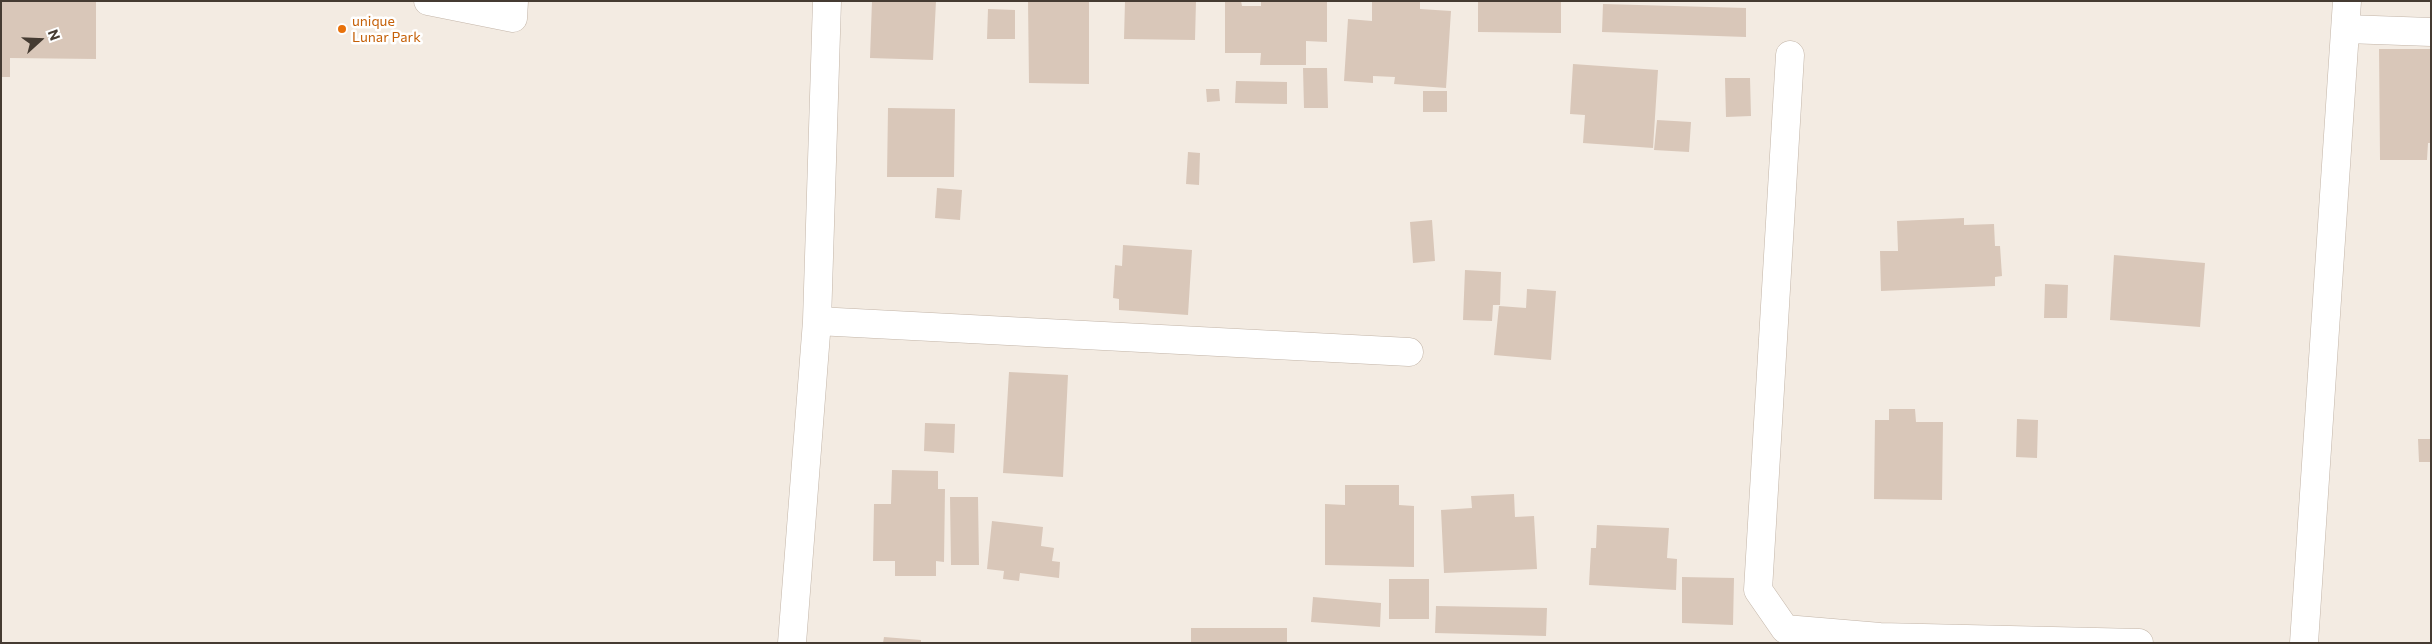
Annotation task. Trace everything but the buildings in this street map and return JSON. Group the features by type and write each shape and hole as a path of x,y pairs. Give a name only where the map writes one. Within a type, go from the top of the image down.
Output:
{"street":[{"path":"428,1 513,18 514,1"},
{"path":"792,643 817,321 827,1"},
{"path":"2304,643 2347,1"},
{"path":"2346,29 2431,32"},
{"path":"1790,55 1758,590 1785,629 1880,637 2139,643"},
{"path":"817,321 1409,352"}],"place":[{"name":"unique Lunar Park","path":"342,29"}]}
